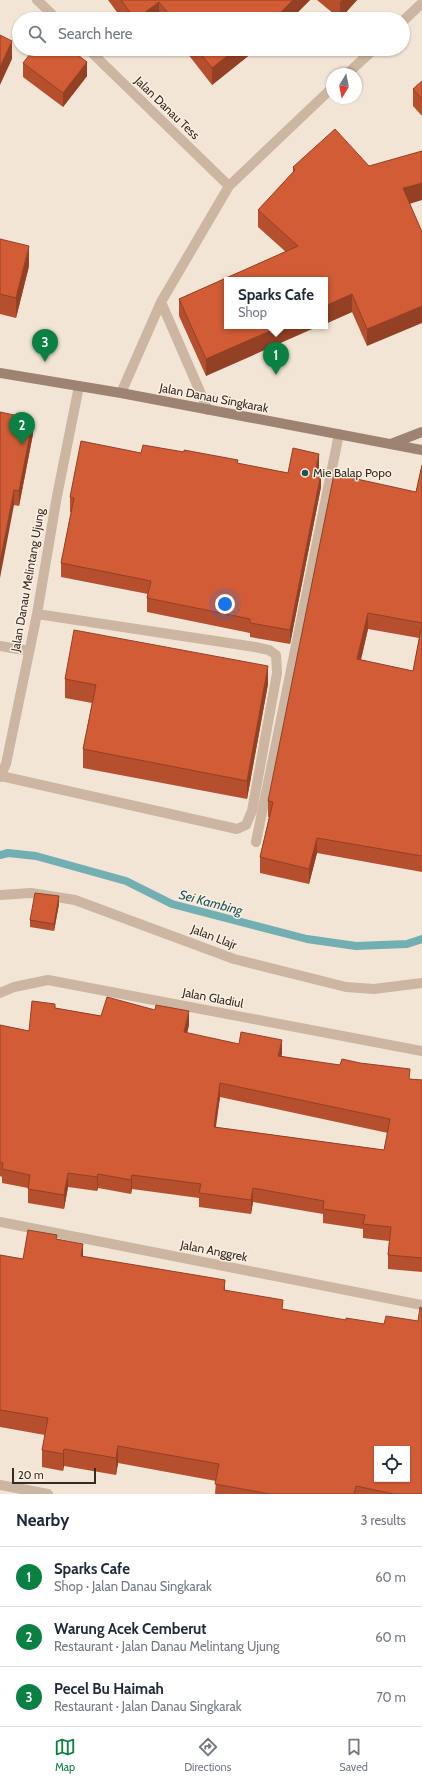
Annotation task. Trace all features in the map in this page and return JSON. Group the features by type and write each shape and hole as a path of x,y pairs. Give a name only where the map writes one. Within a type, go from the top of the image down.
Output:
{"street":[{"path":"37,0 50,12"},
{"path":"410,14 422,3"},
{"name":"Jalan Danau Tess","path":"95,56 229,186"},
{"path":"353,68 366,56"},
{"path":"121,394 161,302 229,186 326,94"},
{"path":"161,302 208,410"},
{"name":"Jalan Danau Singkarak","path":"0,373 79,386 422,450"},
{"name":"Jalan Danau Melintang Ujung","path":"0,777 6,764 37,614 57,496 79,386"},
{"path":"391,444 422,432"},
{"path":"256,842 338,434"},
{"path":"0,777 237,829 246,824 252,811 277,673 276,655 269,650 255,647 37,614"},
{"path":"0,646 29,651"},
{"name":"Jalan Llajr","path":"0,895 31,893 75,900 234,959 346,987 374,989 422,983"},
{"name":"Jalan Gladiul","path":"0,993 14,987 48,980 422,1051"},
{"name":"Jalan Anggrek","path":"0,1222 422,1305"},
{"path":"0,1485 48,1494"}],"building":[{"path":"121,0 293,0 281,12 167,12 159,2 145,12 130,12"},
{"path":"0,35 12,41 0,67"},
{"path":"28,56 79,56 87,62 63,93 23,63"},
{"path":"203,56 227,56 212,68"},
{"path":"422,81 422,99 413,89"},
{"path":"335,129 369,166 422,151 422,183 403,188 422,232 422,306 367,329 352,294 328,305 328,277 228,277 298,246 258,210 295,170 293,167"},
{"path":"0,239 29,246 16,298 0,294"},
{"path":"224,279 224,329 274,329 206,359 179,299"},
{"path":"0,412 33,419 19,491 14,490 0,562"},
{"path":"81,441 141,453 143,445 184,452 184,450 238,460 237,463 288,473 293,448 319,454 315,472 321,473 290,630 250,623 250,619 147,598 151,581 61,563 74,498 70,497"},
{"path":"422,465 422,623 368,613 357,659 413,671 422,624 422,856 317,838 309,869 260,857 273,802 268,801 334,474 416,492"},
{"path":"74,630 268,666 247,781 83,749 96,685 65,679"},
{"path":"35,893 59,896 54,924 30,920"},
{"path":"107,997 155,1010 156,1005 189,1011 184,1032 239,1044 241,1032 282,1040 278,1056 340,1065 342,1059 360,1063 410,1069 409,1079 422,1080 422,1258 388,1255 391,1227 363,1224 365,1215 323,1209 324,1201 253,1188 251,1200 199,1193 201,1184 132,1175 131,1180 98,1174 97,1177 68,1173 64,1195 28,1189 30,1175 2,1169 3,1163 0,1162 0,1025 29,1031 32,1001 55,1004 55,1008 101,1016","holes":["220,1083 390,1119 384,1150 214,1127"]},
{"path":"28,1230 57,1235 56,1239 83,1244 81,1256 225,1280 224,1290 283,1300 282,1309 346,1320 346,1318 384,1324 386,1316 418,1321 420,1307 422,1308 422,1494 394,1494 356,1486 354,1494 270,1494 215,1484 219,1464 118,1446 116,1458 64,1449 63,1454 42,1450 48,1418 0,1410 0,1255 23,1259"}],"waterway":[{"name":"Sei Kambing","path":"0,855 8,853 36,856 126,881 172,904 307,939 356,946 407,944 422,939"}],"place":[{"name":"Pecel Bu Haimah","path":"45,362"},
{"name":"Sparks Cafe","path":"276,375"},
{"name":"Warung Acek Cemberut","path":"22,445"},
{"name":"Mie Balap Popo","path":"305,473"}]}
